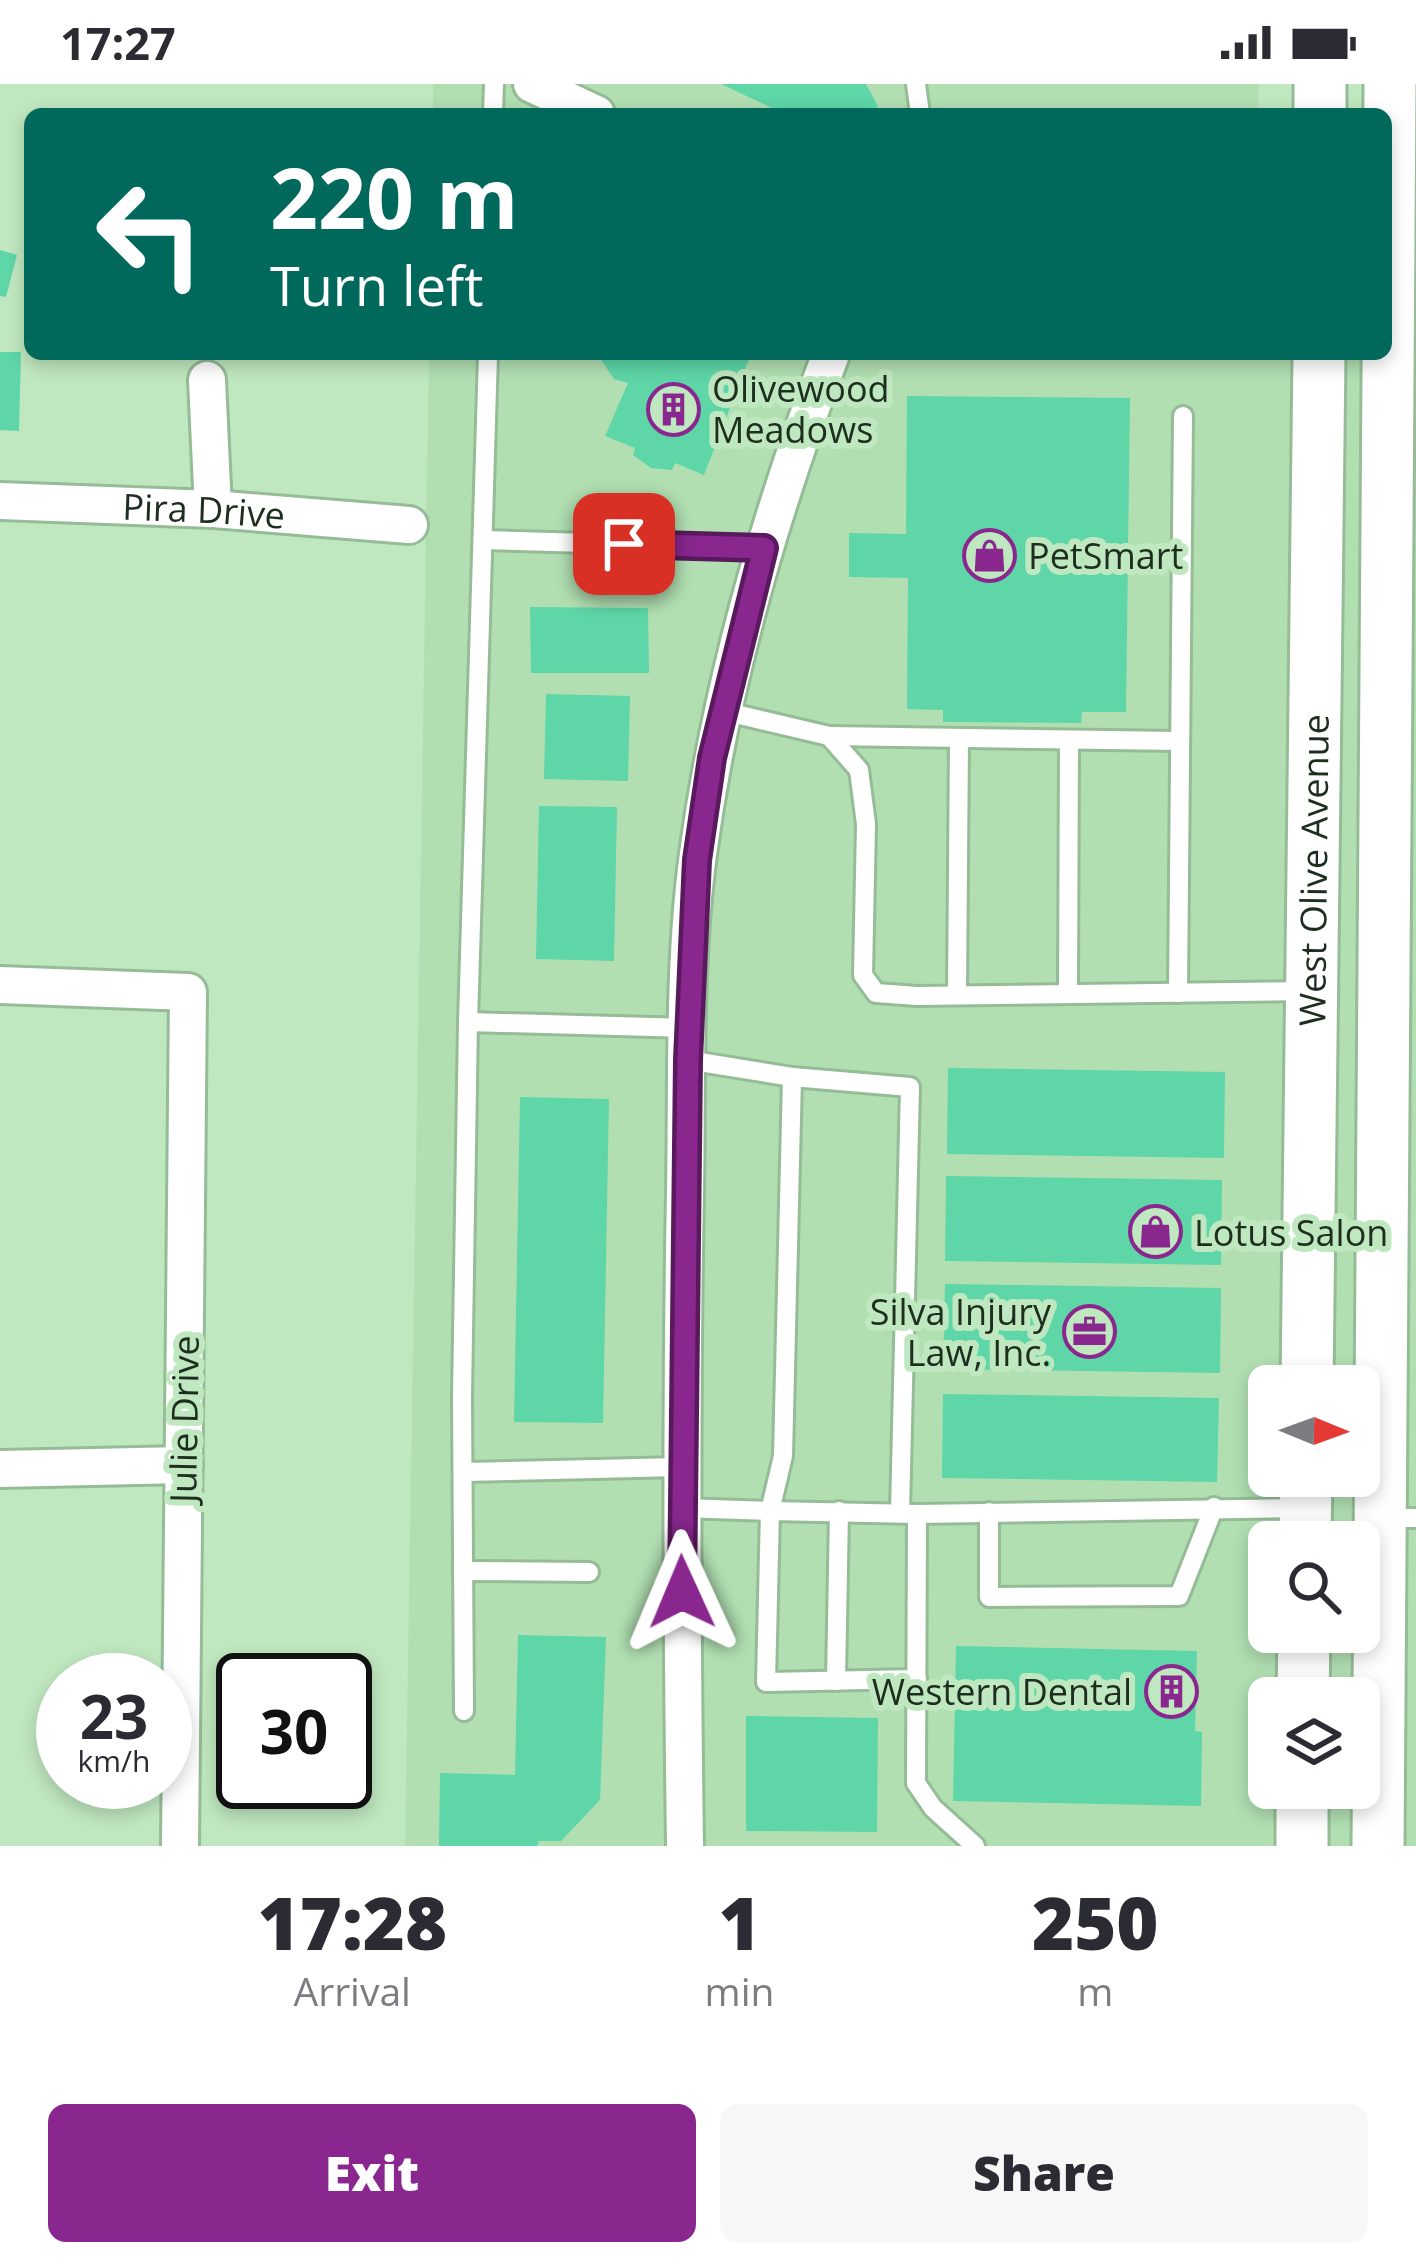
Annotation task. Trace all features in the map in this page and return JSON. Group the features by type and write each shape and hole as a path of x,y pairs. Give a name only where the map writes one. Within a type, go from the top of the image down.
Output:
{"main road":[{"name":"West Olive Avenue","path":"1378,1846 1398,1518 1392,1050 1397,307 1392,148"},
{"name":"West Olive Avenue","path":"1307,1365 1319,360"},
{"path":"1302,1809 1302,1846"}],"street":[{"path":"532,84 583,108"},
{"path":"685,1846 680,1467 688,1044 697,860 723,711 764,548 829,360"},
{"path":"207,380 213,508"},
{"name":"Pira Drive","path":"0,501 213,508 409,525"},
{"name":"Julie Drive","path":"0,985 188,992 180,1846"},
{"path":"0,1468 184,1465"}],"lane":[{"path":"464,1712 468,1022 488,360"},
{"path":"1178,993 1183,416"},
{"path":"484,540 764,548"},
{"path":"723,711 829,736 1180,742"},
{"path":"829,736 859,770 866,824 863,975 876,993 1311,991"},
{"path":"957,995 958,738"},
{"path":"1069,740 1069,994"},
{"path":"468,1022 688,1044 792,1077 910,1087 908,1514 917,1679 916,1783 933,1808 975,1846"},
{"path":"792,1077 784,1456 770,1511 766,1682 917,1679"},
{"path":"464,1472 680,1467"},
{"path":"989,1512 988,1597 1179,1596 1214,1507"},
{"path":"681,1508 908,1514 1306,1509"},
{"path":"836,1682 839,1511"},
{"path":"464,1571 589,1573"}],"shaded area":[{"path":"433,84 1259,84 1259,108 433,108"},
{"path":"1392,324 1416,334 1416,1846 405,1846 429,360 1392,360"}],"building":[{"path":"721,84 866,84 878,106 876,108 772,108"},
{"path":"0,250 17,255 6,297 0,296"},
{"path":"0,352 21,352 19,431 0,430"},
{"name":"Olivewood Meadows","path":"601,360 749,360 704,475 675,463 672,470 651,468 633,455 635,448 605,436 628,383 614,379"},
{"name":"PetSmart","path":"907,396 1130,398 1126,712 1082,712 1081,723 943,722 943,710 907,709 908,578 849,577 849,533 906,534"},
{"path":"530,607 648,608 649,673 531,673"},
{"path":"546,694 630,696 628,781 544,779"},
{"path":"539,806 617,807 614,961 536,959"},
{"path":"948,1068 1225,1072 1224,1158 947,1154"},
{"path":"520,1097 609,1099 603,1423 514,1422"},
{"path":"946,1176 1222,1180 1221,1265 945,1261"},
{"path":"945,1284 1221,1288 1220,1373 943,1369"},
{"path":"943,1394 1219,1398 1217,1482 942,1478"},
{"path":"518,1635 606,1637 600,1800 561,1841 539,1841 537,1846 439,1846 440,1773 515,1775"},
{"path":"956,1646 1197,1651 1195,1731 1202,1732 1201,1806 953,1801"},
{"path":"746,1716 878,1718 877,1832 746,1831"}],"place":[{"name":"Olivewood Meadows","path":"673,409"},
{"name":"PetSmart","path":"989,555"},
{"name":"Lotus Salon","path":"1155,1232"},
{"name":"Silva Injury Law, Inc.","path":"1090,1332"},
{"name":"Western Dental","path":"1171,1691"}],"route":[{"path":"624,544 764,548 712,758 697,860 688,1060 682,1592"}]}
